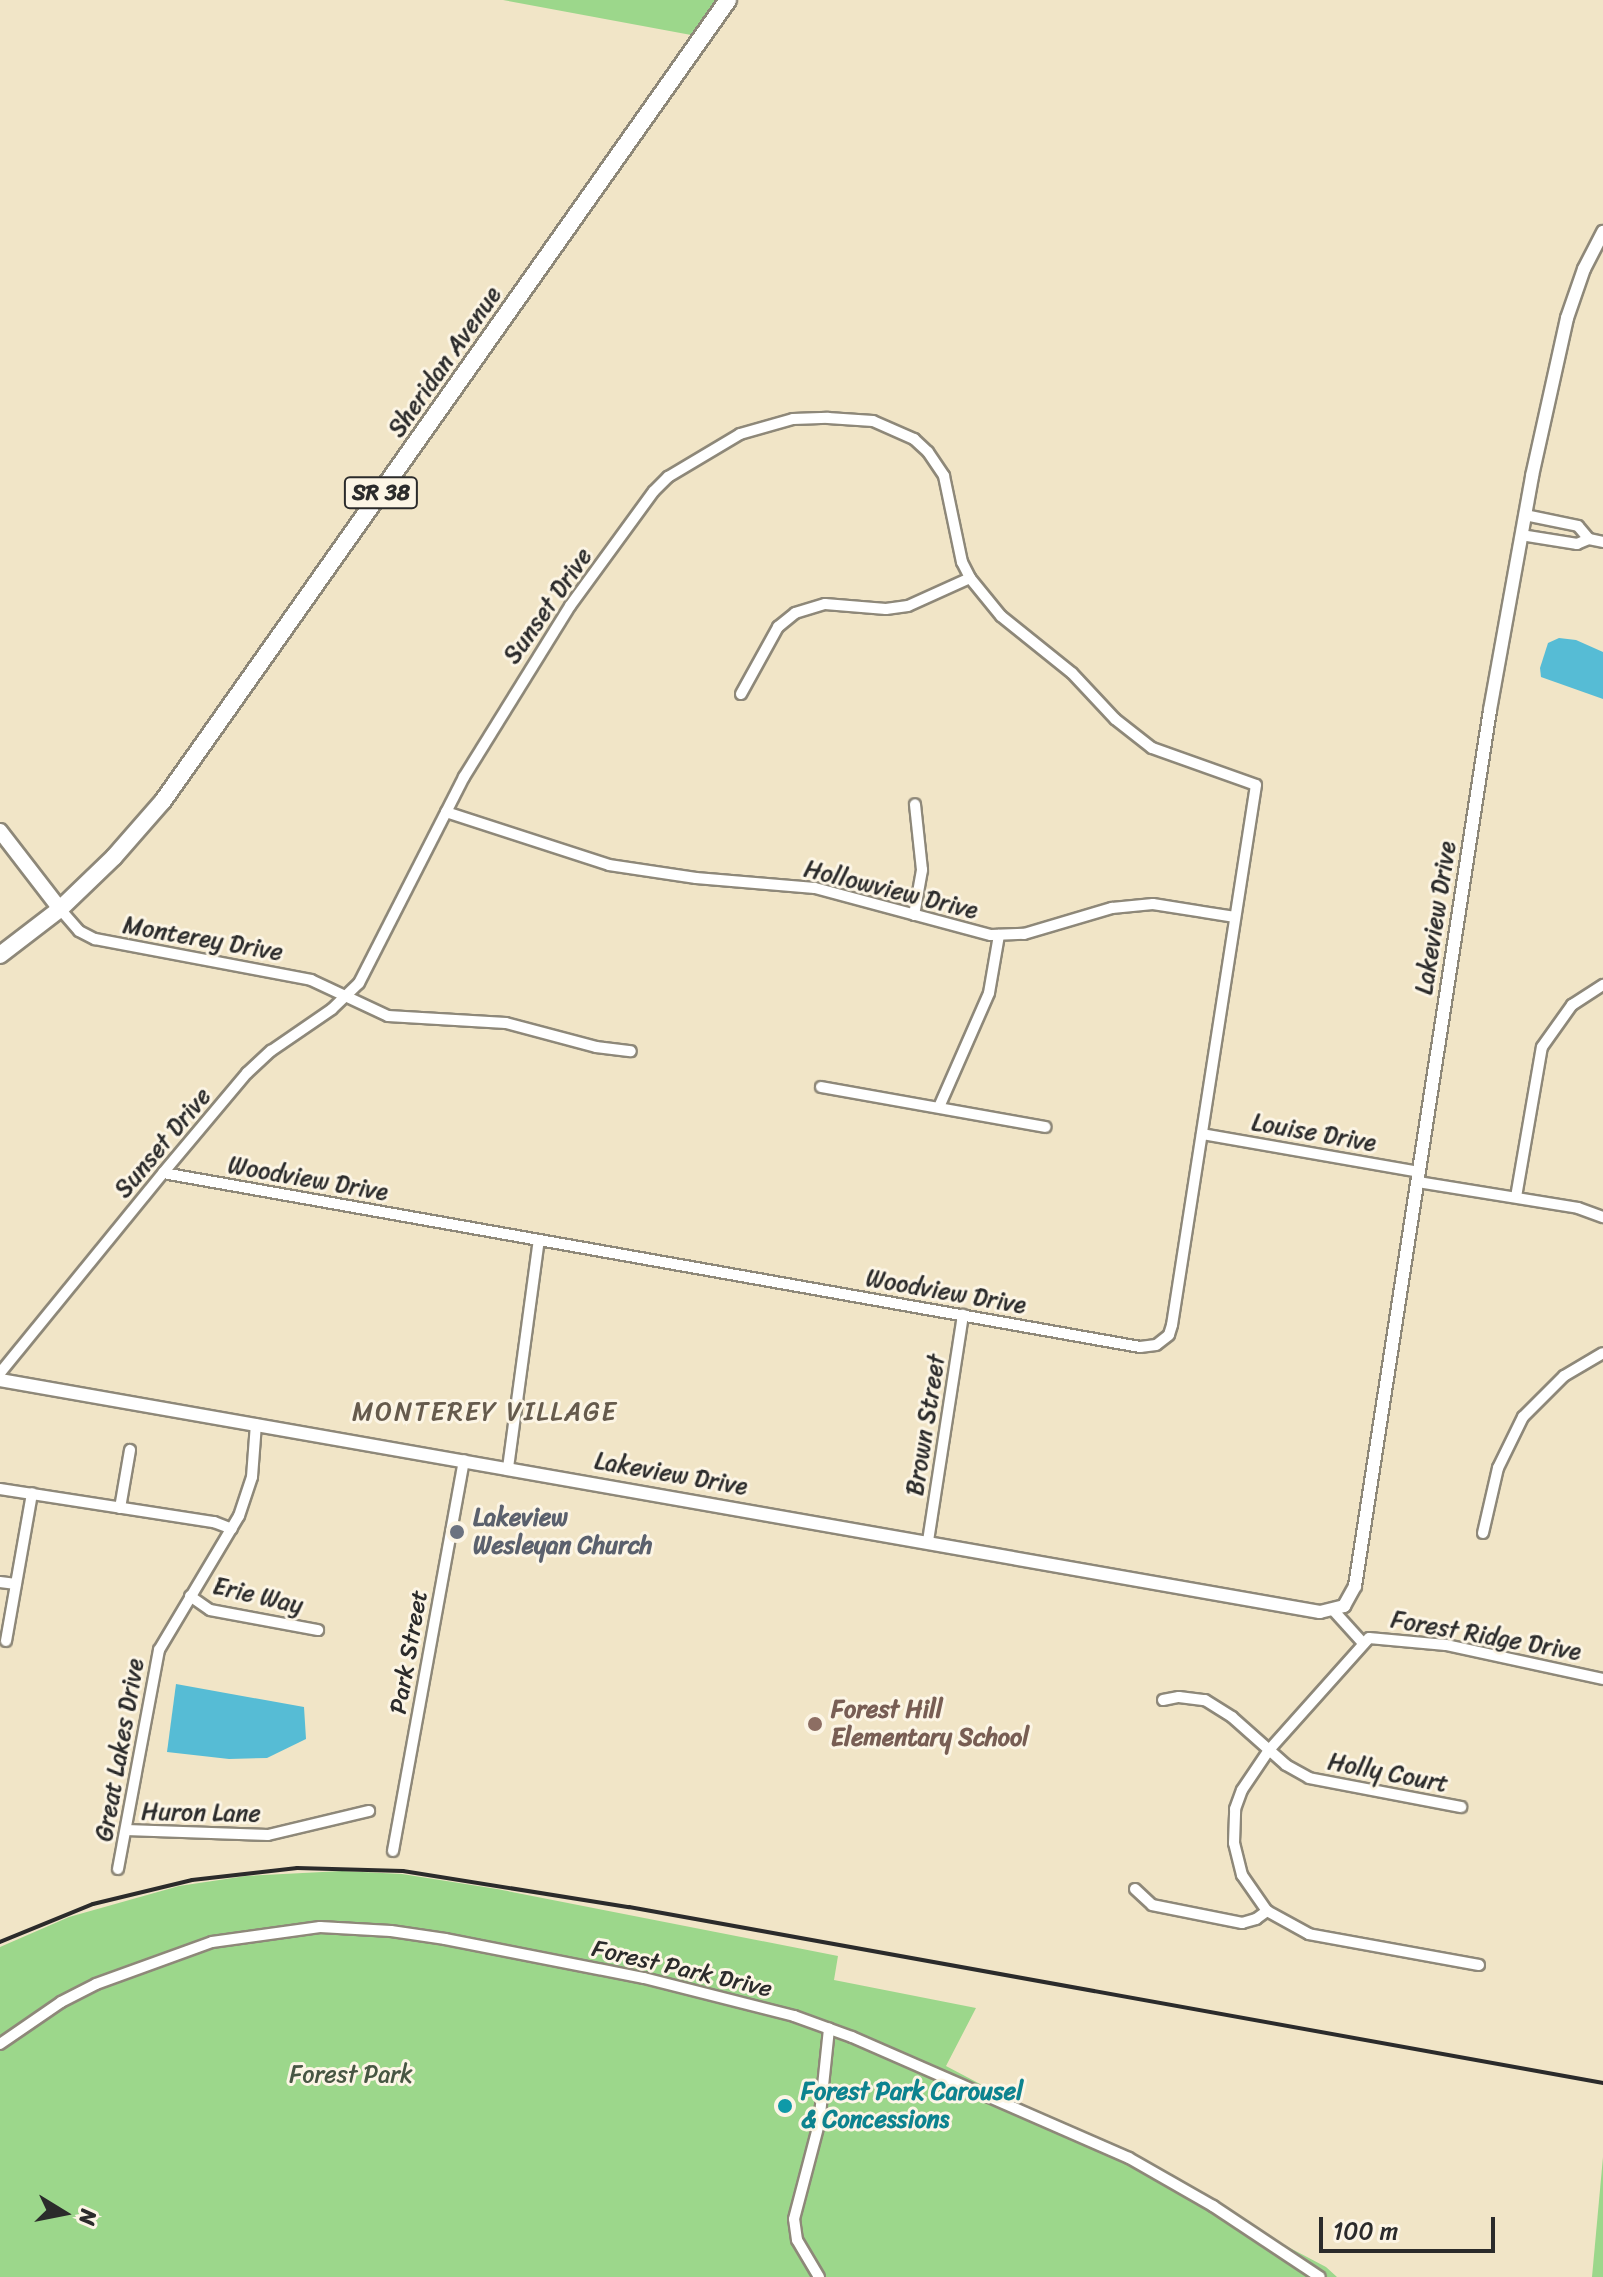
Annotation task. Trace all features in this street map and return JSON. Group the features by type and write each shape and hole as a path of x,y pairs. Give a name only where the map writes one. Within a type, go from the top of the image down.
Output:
{"main road":[{"name":"Sheridan Avenue","path":"0,955 60,909 145,823 199,753 728,0"},
{"path":"0,831 60,909"}],"street":[{"name":"Lakeview Drive","path":"0,1380 1320,1612 1334,1611 1344,1606 1355,1586 1490,710 1521,535 1557,353 1580,281 1603,232"},
{"name":"Sunset Drive","path":"0,1373 247,1073 347,997 368,967 446,812 522,679 642,505 668,477 740,434 793,419 828,418 873,421 914,439 928,452 944,476 957,549 970,578 1001,616 1072,673 1134,735 1181,761 1256,785"},
{"path":"1525,515 1578,526 1589,539"},
{"path":"1521,535 1577,544 1589,539 1603,542"},
{"path":"741,694 778,627 795,613 825,604 886,609 908,606 970,578"},
{"name":"Woodview Drive","path":"163,1173 1140,1347 1163,1341 1172,1325 1256,785"},
{"path":"914,915 922,870 915,804"},
{"name":"Hollowview Drive","path":"446,812 609,865 696,878 815,888 999,935 1038,931 1112,908 1153,904 1235,917"},
{"name":"Monterey Drive","path":"60,909 79,931 95,939 311,980 372,1011 404,1019 496,1022 596,1047 631,1051"},
{"path":"939,1107 989,993 999,935"},
{"path":"1516,1197 1542,1047 1572,1005 1603,985"},
{"path":"821,1087 1045,1127"},
{"name":"Louise Drive","path":"1202,1134 1578,1208 1603,1217"},
{"path":"508,1468 539,1240"},
{"name":"Brown Street","path":"928,1541 963,1315"},
{"path":"1483,1533 1498,1468 1523,1417 1564,1376 1603,1353"},
{"name":"Great Lakes Drive","path":"118,1869 159,1650 232,1529 252,1477 256,1424"},
{"path":"120,1508 130,1450"},
{"name":"Park Street","path":"393,1851 464,1460"},
{"path":"0,1489 232,1529"},
{"path":"6,1641 32,1493"},
{"path":"0,1582 16,1584"},
{"name":"Erie Way","path":"190,1596 202,1606 226,1614 318,1630"},
{"path":"1334,1611 1363,1643 1269,1750 1242,1790 1234,1819 1238,1865 1247,1884 1267,1911 1309,1934 1479,1965"},
{"name":"Forest Ridge Drive","path":"1363,1643 1375,1636 1446,1645 1603,1679"},
{"name":"Holly Court","path":"1163,1700 1179,1697 1205,1700 1232,1717 1269,1750 1309,1778 1461,1807"},
{"name":"Huron Lane","path":"126,1830 268,1835 369,1811"},
{"path":"1135,1889 1152,1905 1242,1923 1256,1919 1267,1911"},
{"name":"Forest Park Drive","path":"0,2044 61,2002 96,1984 174,1954 244,1935 320,1927 391,1931 571,1964 730,1999 829,2029 926,2067 1102,2145 1213,2206 1320,2277"},
{"path":"819,2277 797,2240 794,2219 819,2124 829,2029"}],"green space":[{"path":"503,0 728,0 702,37"},
{"name":"Forest Park","path":"342,1871 402,1874 497,1889 838,1956 834,1980 976,2008 946,2066 1326,2267 1337,2277 0,2277 0,1947 69,1917 179,1886 246,1876"},
{"path":"1603,2157 1603,2277 1592,2277"}],"water":[{"path":"1559,638 1576,640 1603,652 1603,699 1541,677 1540,668 1548,643"},
{"path":"176,1684 304,1707 306,1739 267,1758 229,1759 167,1752"}],"railway":[{"path":"0,1942 93,1904 192,1880 297,1868 403,1871 629,1907 1603,2083"}],"place":[{"name":"Lakeview Wesleyan Church","path":"457,1532"},
{"name":"Forest Hill Elementary School","path":"815,1724"},
{"name":"Forest Park Carousel & Concessions","path":"785,2106"}],"district":[{"name":"MONTEREY VILLAGE","path":"485,1412"}]}
